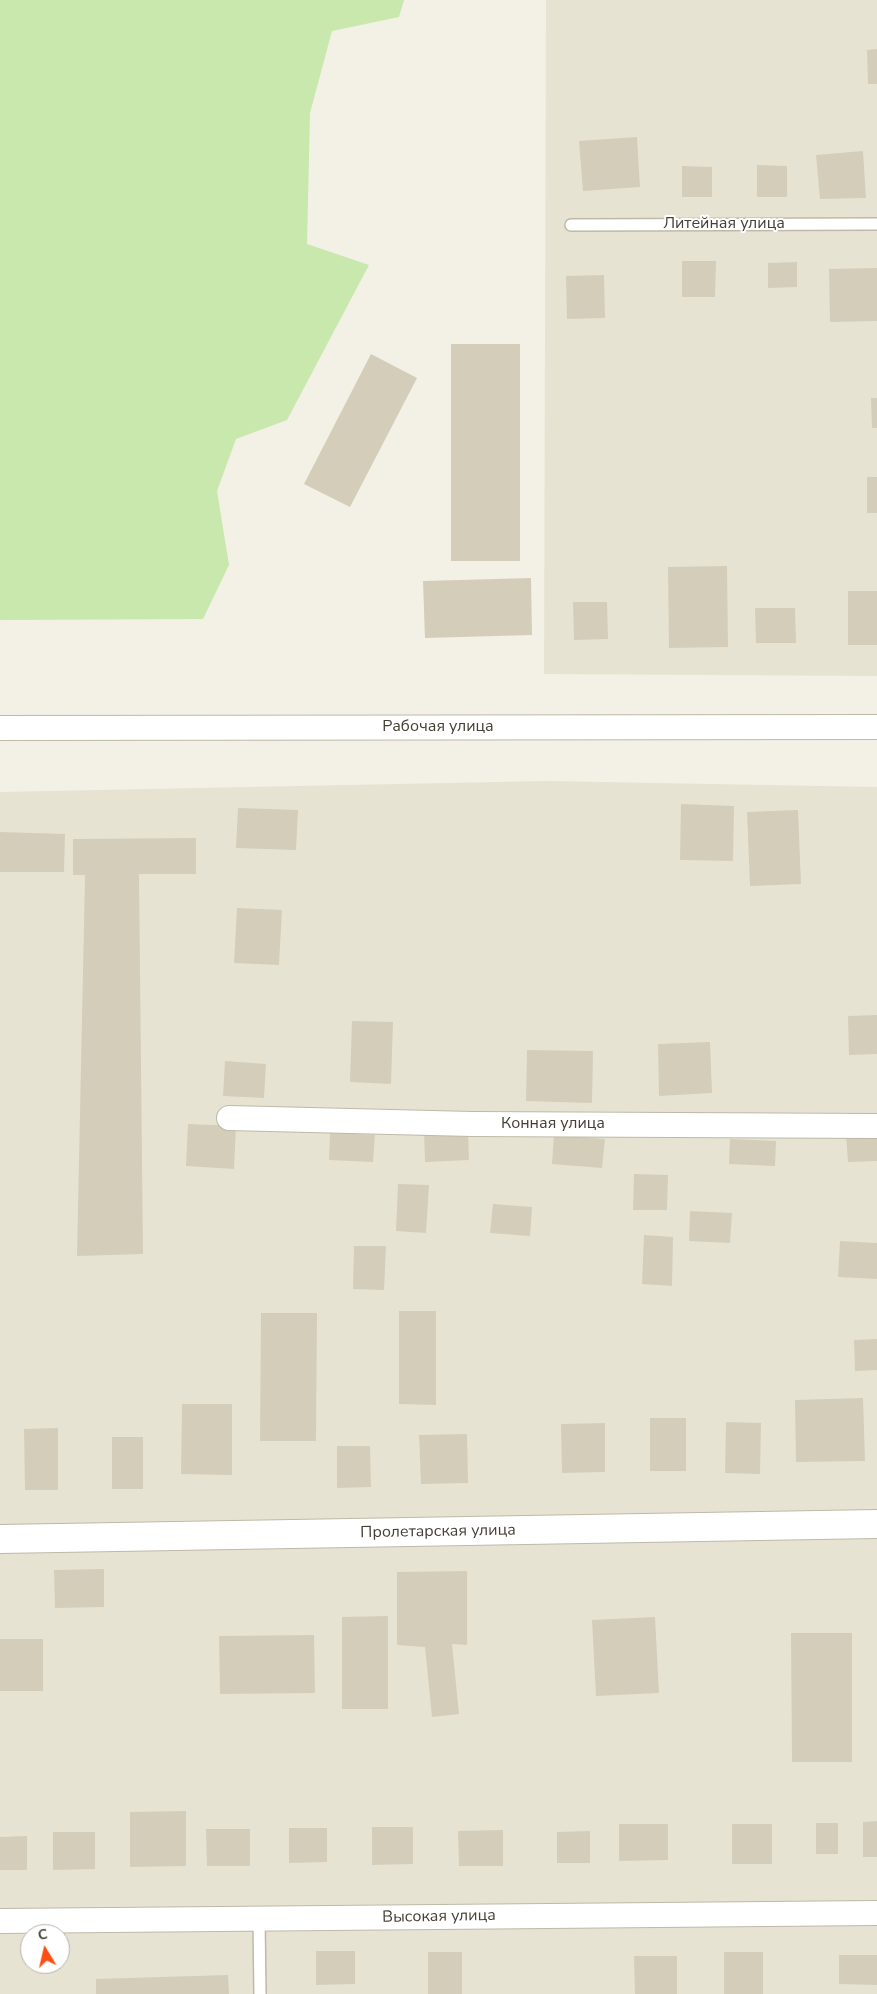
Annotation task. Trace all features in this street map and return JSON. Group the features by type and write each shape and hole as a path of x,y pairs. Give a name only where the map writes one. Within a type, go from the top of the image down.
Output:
{"street":[{"name":"Рабочая улица","path":"0,728 877,727"},
{"name":"Конная улица","path":"228,1118 472,1124 877,1126"},
{"name":"Пролетарская улица","path":"0,1540 877,1524"},
{"name":"Высокая улица","path":"0,1921 877,1913"}],"lane":[{"name":"Литейная улица","path":"571,225 877,224"},
{"path":"259,1919 260,1994"}],"shaded area":[{"path":"546,0 877,0 877,676 544,674"},
{"path":"546,781 877,787 877,1994 0,1994 0,792"}],"green space":[{"path":"0,0 404,0 399,17 332,31 310,113 307,244 369,265 287,420 236,439 217,491 229,565 203,619 0,620"}],"building":[{"path":"877,49 877,84 868,84 867,50"},
{"path":"637,137 640,187 583,191 579,141"},
{"path":"863,151 866,198 820,199 816,155"},
{"path":"757,165 787,166 787,197 757,197"},
{"path":"682,166 712,167 712,197 682,197"},
{"path":"682,261 716,261 715,297 682,297"},
{"path":"797,262 797,287 768,288 768,263"},
{"path":"877,268 877,321 830,322 829,269"},
{"path":"604,275 605,318 567,319 566,276"},
{"path":"451,344 520,344 520,561 451,561"},
{"path":"371,354 417,378 350,507 304,484"},
{"path":"871,398 877,398 877,428 872,428"},
{"path":"867,477 877,477 877,513 867,513"},
{"path":"727,566 728,647 669,648 668,567"},
{"path":"531,578 532,635 425,638 423,581"},
{"path":"848,591 877,591 877,645 848,645"},
{"path":"573,602 607,602 608,639 574,640"},
{"path":"755,608 795,608 796,643 756,643"},
{"path":"681,804 734,806 733,861 680,860"},
{"path":"238,808 298,810 296,850 236,848"},
{"path":"798,810 801,884 750,886 747,812"},
{"path":"0,832 65,834 64,872 0,872"},
{"path":"196,838 196,874 139,874 143,1254 77,1256 85,875 73,875 73,839"},
{"path":"237,908 282,910 279,965 234,963"},
{"path":"877,1015 877,1054 849,1055 848,1016"},
{"path":"352,1021 393,1022 391,1084 350,1082"},
{"path":"710,1042 712,1093 659,1096 658,1044"},
{"path":"527,1050 593,1051 592,1103 526,1101"},
{"path":"225,1061 266,1064 264,1098 223,1096"},
{"path":"188,1124 236,1126 234,1169 186,1166"},
{"path":"468,1129 469,1160 425,1162 424,1131"},
{"path":"330,1133 375,1135 373,1162 329,1160"},
{"path":"877,1133 877,1161 848,1162 846,1134"},
{"path":"554,1135 605,1139 602,1168 552,1164"},
{"path":"730,1139 776,1141 775,1166 729,1164"},
{"path":"634,1174 668,1175 667,1210 633,1210"},
{"path":"398,1184 429,1185 426,1233 396,1231"},
{"path":"493,1204 532,1207 530,1236 490,1233"},
{"path":"690,1211 732,1213 730,1243 689,1241"},
{"path":"644,1235 673,1237 672,1286 642,1284"},
{"path":"840,1241 877,1243 877,1279 838,1277"},
{"path":"354,1246 386,1246 384,1290 353,1289"},
{"path":"399,1311 436,1311 436,1405 399,1404"},
{"path":"261,1313 317,1313 316,1441 260,1441"},
{"path":"877,1339 877,1370 855,1371 854,1340"},
{"path":"863,1398 865,1461 796,1462 795,1400"},
{"path":"182,1404 232,1404 232,1475 181,1474"},
{"path":"650,1418 686,1418 686,1471 650,1471"},
{"path":"726,1422 761,1423 760,1474 725,1473"},
{"path":"605,1423 605,1472 562,1473 561,1424"},
{"path":"58,1428 58,1490 25,1490 24,1429"},
{"path":"467,1434 468,1483 421,1484 419,1435"},
{"path":"112,1437 143,1437 143,1489 112,1489"},
{"path":"337,1446 370,1446 371,1487 337,1488"},
{"path":"104,1569 104,1607 55,1608 54,1570"},
{"path":"467,1571 467,1645 452,1644 459,1714 432,1717 425,1647 397,1645 397,1572"},
{"path":"388,1616 388,1709 342,1709 342,1617"},
{"path":"655,1617 659,1693 596,1696 592,1620"},
{"path":"791,1633 852,1633 852,1762 792,1762"},
{"path":"314,1635 315,1693 220,1694 219,1636"},
{"path":"0,1639 43,1639 43,1691 0,1691"},
{"path":"186,1811 186,1866 130,1867 130,1812"},
{"path":"877,1821 877,1857 863,1857 863,1822"},
{"path":"816,1823 838,1823 838,1854 816,1854"},
{"path":"619,1824 668,1824 668,1860 619,1861"},
{"path":"732,1824 772,1824 772,1864 732,1864"},
{"path":"372,1827 413,1827 413,1864 372,1865"},
{"path":"289,1828 327,1828 327,1862 289,1863"},
{"path":"206,1829 250,1829 250,1866 207,1866"},
{"path":"503,1830 503,1866 459,1866 458,1831"},
{"path":"590,1831 590,1863 557,1863 557,1832"},
{"path":"53,1832 95,1832 95,1869 53,1870"},
{"path":"27,1836 27,1870 0,1870 0,1837"},
{"path":"316,1951 355,1951 355,1984 316,1985"},
{"path":"428,1952 462,1952 462,1994 428,1994"},
{"path":"724,1952 763,1952 763,1994 724,1994"},
{"path":"839,1955 877,1955 877,1985 839,1984"},
{"path":"634,1956 677,1956 677,1994 635,1994"},
{"path":"228,1975 229,1994 96,1994 96,1979"}]}
